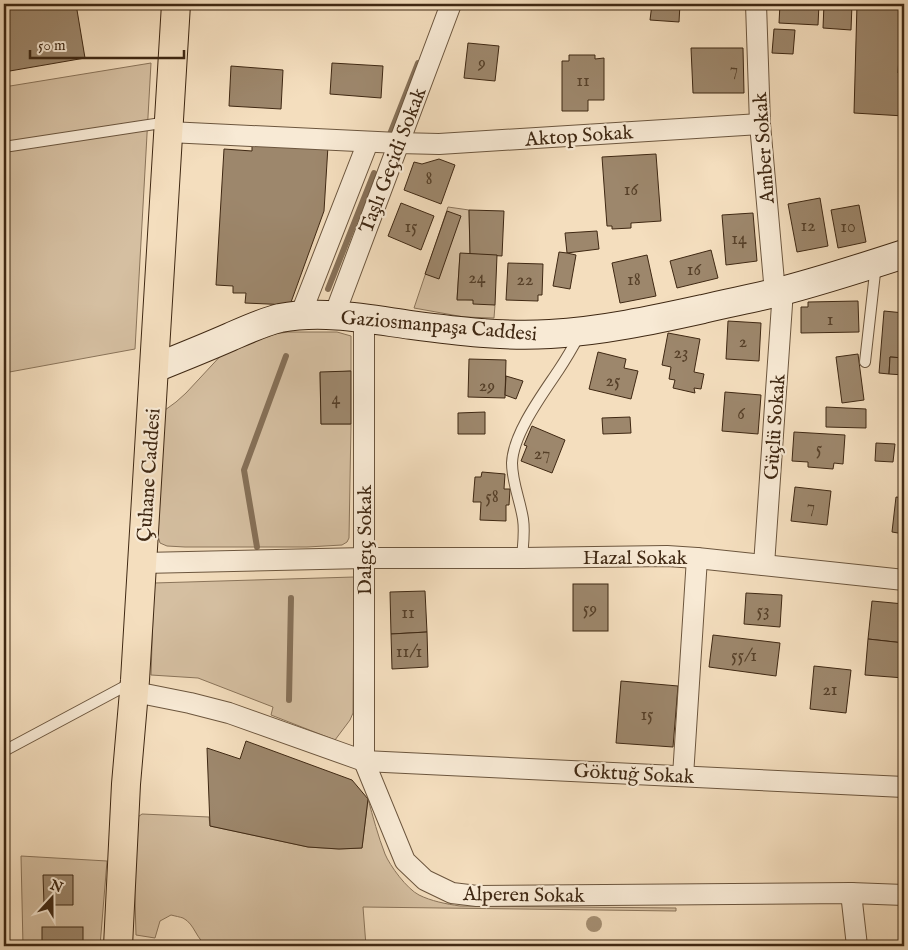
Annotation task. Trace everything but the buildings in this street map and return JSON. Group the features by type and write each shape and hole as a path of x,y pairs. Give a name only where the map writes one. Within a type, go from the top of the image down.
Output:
{"main road":[{"name":"Çuhane Caddesi","path":"118,946 126,784 143,563 176,4"}],"street":[{"name":"Taşlı Geçidi Sokak","path":"334,316 451,4"},
{"name":"Amber Sokak","path":"756,4 760,124 779,291"},
{"name":"Aktop Sokak","path":"169,127 368,142 439,144 760,124"},
{"path":"300,316 368,142"},
{"name":"Gaziosmanpaşa Caddesi","path":"155,368 266,322 279,319 300,316 364,318 484,333 549,334 581,331 652,320 779,291 904,254"},
{"name":"Güçlü Sokak","path":"764,565 779,291"},
{"name":"Dalgıç Sokak","path":"364,318 364,761"},
{"name":"Hazal Sokak","path":"143,563 364,558 667,556 904,580"},
{"path":"683,776 697,558"},
{"path":"135,686 229,713 364,761"},
{"name":"Göktuğ Sokak","path":"364,761 904,786"},
{"name":"Alperen Sokak","path":"364,761 406,861 424,880 452,893 477,896 851,893 904,895"},
{"path":"851,893 857,946"}],"lane":[{"path":"4,147 169,127"},
{"path":"865,362 876,263"},
{"path":"522,558 524,520 513,477 513,453 532,410 565,360 581,331"},
{"path":"4,751 135,686"}],"shaded area":[{"path":"151,63 135,349 4,373 4,87"},
{"path":"448,207 469,210 470,254 460,254 457,299 473,300 495,305 494,318 464,317 414,308"},
{"path":"288,332 337,332 351,336 351,371 320,373 321,424 351,424 349,538 347,542 342,545 307,547 185,547 167,546 160,543 158,536 165,410 186,393 226,350 261,336"},
{"path":"354,577 353,713 335,740 271,715 273,707 198,678 151,675 154,583"},
{"path":"368,799 382,847 391,865 409,888 428,899 460,906 676,908 676,911 363,907 366,946 208,946 201,940 187,921 171,915 160,921 155,938 136,935 135,819 142,814 209,817 210,826 308,847 362,848"},
{"path":"21,856 107,861 100,946 23,946"}],"waterway":[{"path":"390,134 418,63"},
{"path":"328,289 374,173"},
{"path":"257,547 244,470 286,356"},
{"path":"289,700 291,598"}]}
